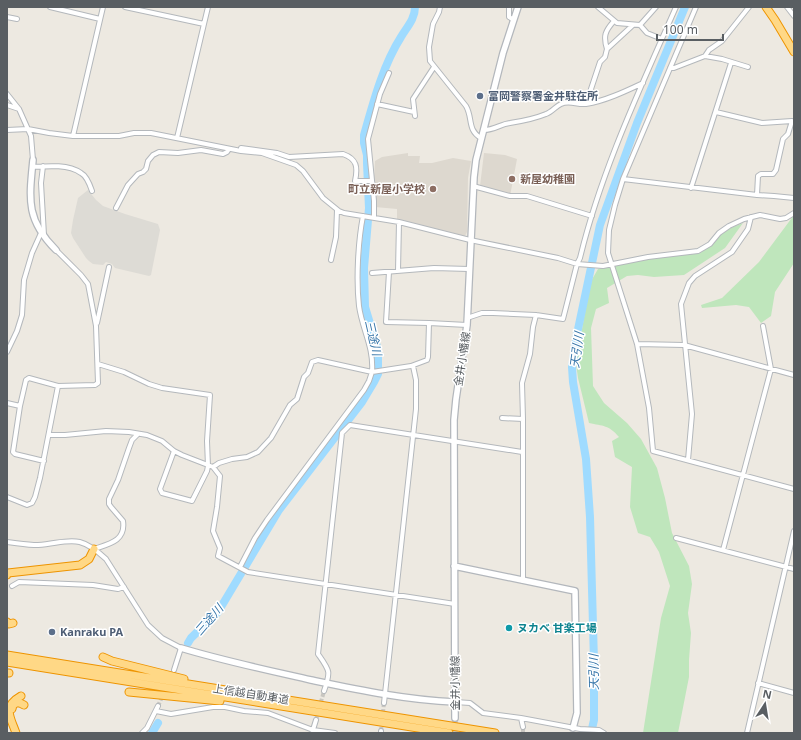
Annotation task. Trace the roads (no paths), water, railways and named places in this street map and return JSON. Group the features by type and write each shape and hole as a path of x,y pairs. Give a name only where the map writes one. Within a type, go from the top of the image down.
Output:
{"highway":[{"path":"766,7 776,20 793,50"},
{"path":"7,568 15,569 80,561 94,549"},
{"path":"7,576 8,573 80,565 89,559 94,549"},
{"name":"上信越自動車道","path":"7,655 495,733"},
{"path":"102,656 112,661 181,678 276,698"},
{"name":"上信越自動車道","path":"7,662 449,733"},
{"path":"129,692 284,706"},
{"path":"16,733 9,712 9,707 14,700 21,696"},
{"path":"19,733 12,709 16,703 24,705"}],"main road":[{"name":"金井小幡線","path":"455,718 454,441 456,399 467,325 473,186 476,160 481,138 518,7"},
{"path":"33,160 30,184 31,210 33,219 44,238 56,250"},
{"path":"454,566 575,591 577,713 573,730"},
{"path":"181,648 224,661 385,695 419,700 455,702"}],"street":[{"path":"50,7 100,19"},
{"path":"73,136 103,7"},
{"path":"125,7 204,24"},
{"path":"177,138 208,7"},
{"path":"440,7 433,24 429,46 430,61 447,80 469,110 471,124 475,135 481,138"},
{"path":"509,7 508,17 514,20"},
{"path":"598,7 617,23 633,25 640,25 656,7"},
{"path":"467,318 482,313 493,313 536,315 564,319 577,264 612,156 676,7"},
{"path":"696,7 623,179 614,205 609,230 608,254 637,344 649,408 654,451 794,489"},
{"path":"705,56 709,50 722,41 749,7"},
{"path":"787,7 794,16"},
{"path":"7,17 17,19"},
{"path":"607,50 604,41 606,30 614,21"},
{"path":"586,104 600,62 605,57 607,50 633,25"},
{"path":"640,25 647,33 662,39"},
{"path":"670,68 674,68 705,56 722,59 748,67"},
{"path":"691,188 731,63"},
{"path":"377,104 414,114 412,99 434,67"},
{"path":"374,217 374,201 368,140 377,104 389,73"},
{"path":"484,130 492,130 510,123 531,120 548,113 561,104 568,102 586,104 595,102 643,83"},
{"path":"7,94 19,109 31,136 33,160"},
{"path":"7,105 19,109"},
{"path":"716,112 762,123 792,121"},
{"path":"757,195 758,176 761,174 773,174 776,170 783,139 788,134 794,115"},
{"path":"7,130 28,129 73,136 119,136 151,133 229,149 262,153 296,165 303,171 323,198 337,210 344,213 399,222 470,240 551,256 577,264 603,266 648,257 698,252 710,244 719,233 729,226 760,215 780,219 786,218 794,213"},
{"path":"241,148 277,153 288,157 343,154 349,156 356,165 357,173 355,181 372,181"},
{"path":"116,208 128,185 138,174 146,169 148,160 153,155 159,152 178,153 201,150 223,154 229,149"},
{"path":"32,168 51,165 73,169 82,173 92,191"},
{"path":"43,166 41,183 44,238"},
{"path":"623,179 691,188 794,198"},
{"path":"473,186 510,196 527,196 592,216"},
{"path":"331,260 336,237 337,210"},
{"path":"240,567 266,520 364,390 369,381 372,372 370,343 361,315 358,292 363,216"},
{"path":"688,460 692,414 681,304 689,283 695,276 732,252 748,229 751,218"},
{"path":"398,271 399,222"},
{"path":"7,352 17,331 20,320 24,280 32,253 41,233"},
{"path":"44,460 15,454 13,452 20,406 26,380 29,378 58,386 95,385 98,383 96,326 88,284 56,250"},
{"path":"96,326 109,267"},
{"path":"372,273 434,268 469,269"},
{"path":"389,272 386,322 467,325"},
{"path":"523,581 522,383 530,354 536,315"},
{"path":"174,451 160,489 162,493 192,501 211,466 232,459 247,457 258,452 271,438 290,405 297,399 304,377 308,373 312,362 318,360 372,372 413,366 427,360 428,358 429,323"},
{"path":"723,550 771,369 763,326"},
{"path":"637,344 684,345 794,375"},
{"path":"98,364 124,372 149,384 162,388 210,395 208,441 211,466"},
{"path":"384,703 416,409 416,387 413,366"},
{"path":"7,497 27,505 32,503 35,497 44,460 58,386"},
{"path":"7,404 20,406"},
{"path":"502,418 523,419"},
{"path":"324,691 329,674 327,666 318,654 342,433 350,424 522,452"},
{"path":"49,435 106,431 129,432 147,435 162,441 174,451 211,466 220,476 218,508 213,531 220,548 218,556 248,572 455,604"},
{"path":"94,549 111,543 123,532 124,521 111,507 109,504 109,499 118,480 132,440 138,434"},
{"path":"747,733 794,531"},
{"path":"676,538 794,569"},
{"path":"7,542 38,545 78,541 90,545 106,558 148,625 162,638 181,648 174,670"},
{"path":"12,586 19,582 93,585 118,589 124,587"},
{"path":"758,684 794,693"},
{"path":"455,702 470,703 483,713 521,718 573,730 580,729 604,733"},
{"path":"142,733 158,706"},
{"path":"156,711 171,714 214,707 225,707 244,712 268,713 313,731 335,733"},
{"path":"521,718 523,727"},
{"path":"313,731 316,720"}],"waterway":[{"name":"三途川","path":"188,643 191,638 218,612 279,510 362,402 378,374 378,350 365,307 364,268 369,208 367,155 364,135 384,72 395,48 412,19 415,7"},
{"name":"天引川","path":"591,733 594,720 594,662 590,517 586,459 573,382 572,367 577,334 600,225 637,123 685,7"},
{"name":"三途川","path":"152,733 158,723"}],"tunnel":[{"path":"158,706 167,686"},
{"path":"316,720 324,691"},
{"path":"381,731 384,703"},
{"path":"455,718 455,733"},
{"path":"523,727 523,733"}],"place":[{"name":"富岡警察署金井駐在所","path":"480,96"},
{"name":"新屋幼稚園","path":"512,179"},
{"name":"町立新屋小学校","path":"433,189"},
{"name":"ヌカベ 甘楽工場","path":"509,628"},
{"name":"Kanraku PA","path":"52,632"}]}
